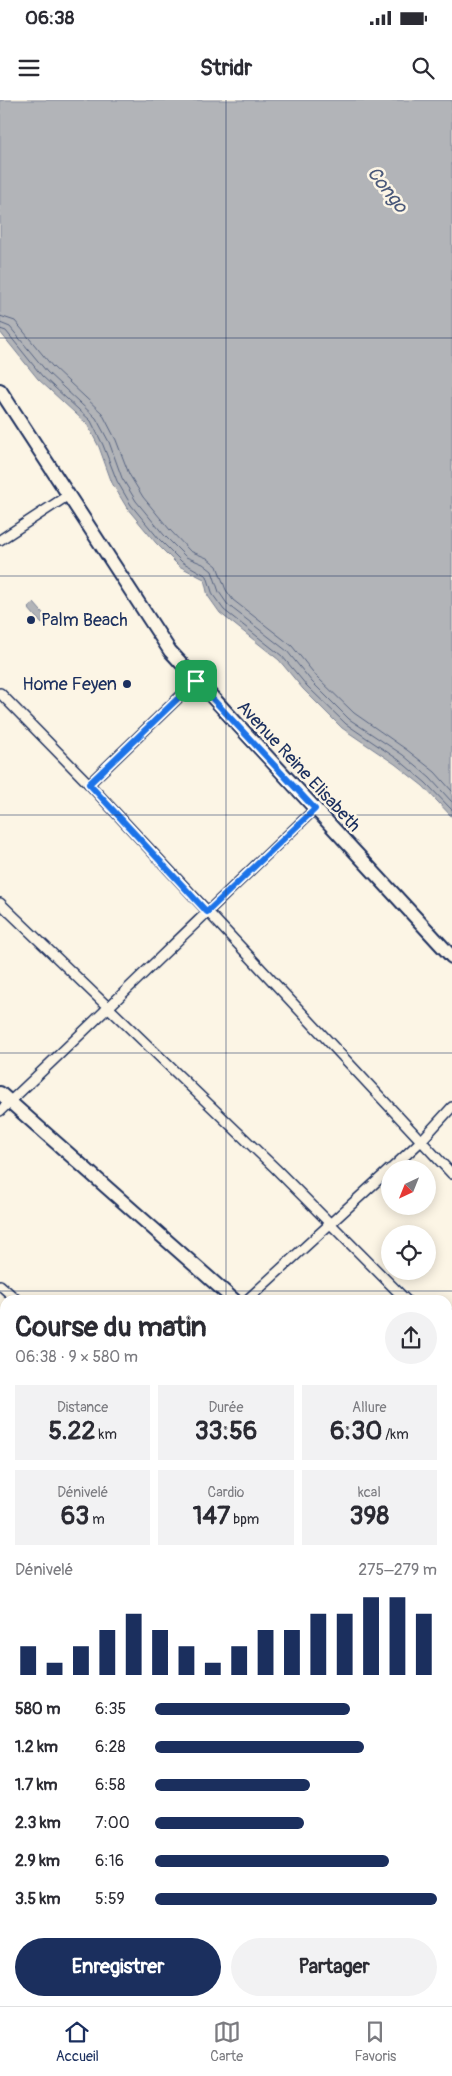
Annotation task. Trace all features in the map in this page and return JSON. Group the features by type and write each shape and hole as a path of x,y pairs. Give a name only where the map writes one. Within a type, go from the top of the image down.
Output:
{"street":[{"name":"Avenue Reine Elisabeth","path":"0,390 162,640 196,681 452,957"},
{"path":"0,540 67,496"},
{"path":"89,784 196,681"},
{"path":"2,699 89,784 452,1174"},
{"path":"0,1111 5,1098 109,1009 315,809"},
{"path":"0,904 331,1223 401,1295"},
{"path":"5,1098 228,1295"},
{"path":"400,1160 421,1141 452,1107"},
{"path":"252,1295 381,1177"},
{"path":"0,1285 11,1295"}],"water":[{"name":"Congo","path":"0,100 452,100 452,817 423,786 395,764 342,728 303,689 279,660 220,613 208,596 204,579 179,566 156,543 127,508 112,483 99,447 87,424 38,379 0,332"},
{"path":"34,603 48,619 42,624 28,608"}],"place":[{"name":"Palm Beach","path":"31,620"},
{"name":"Home Feyen","path":"127,684"}],"route":[{"path":"196,681 315,809 207,912 89,784 141,731 196,681"}]}
